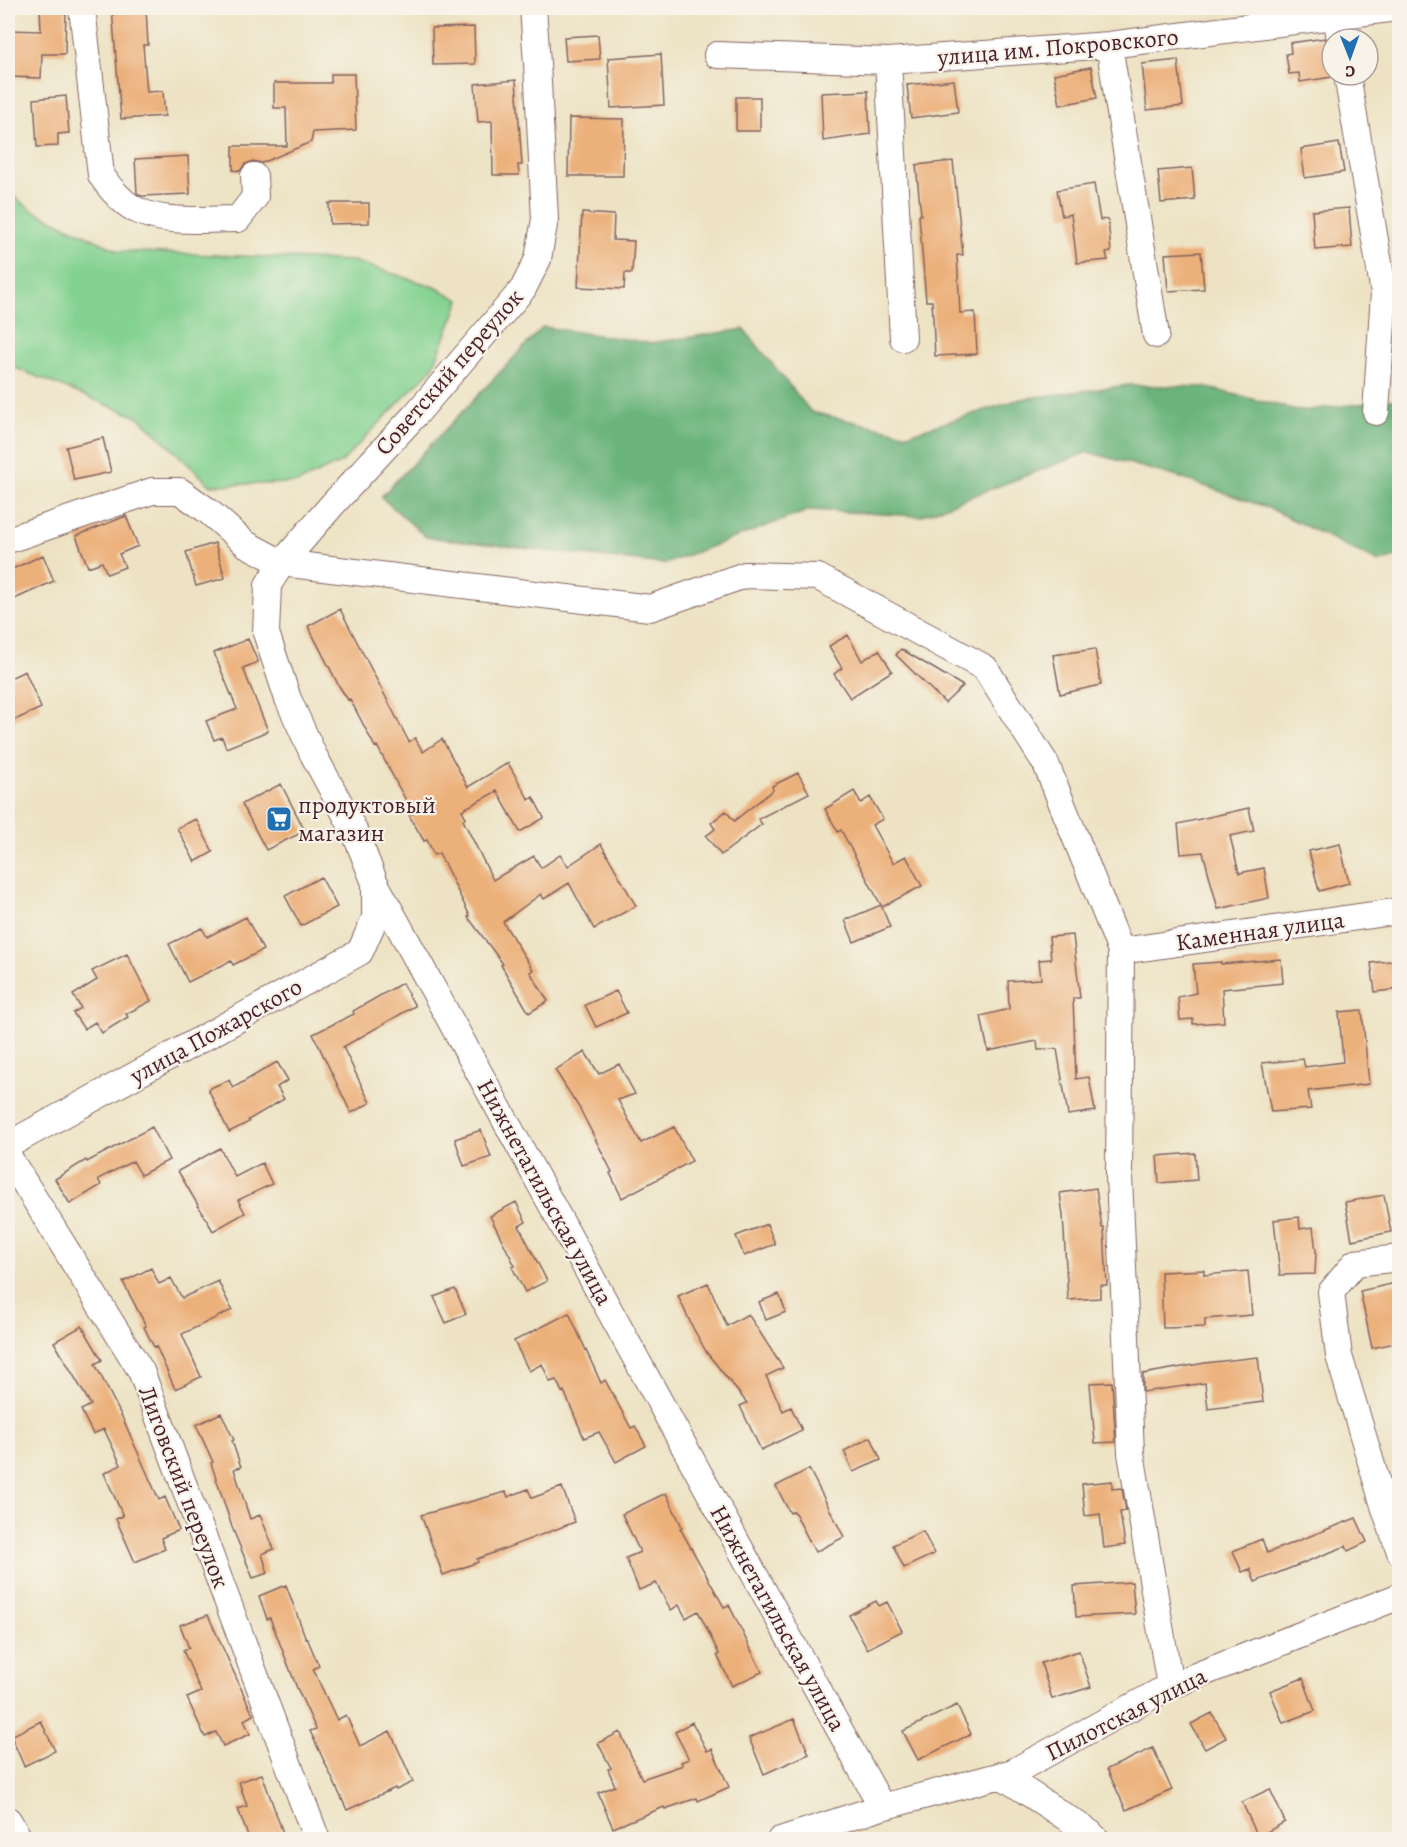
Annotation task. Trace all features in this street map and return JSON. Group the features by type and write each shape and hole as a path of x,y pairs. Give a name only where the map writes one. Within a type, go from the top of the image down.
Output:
{"street":[{"path":"82,8 101,175 112,192 141,212 177,220 238,219 255,197 254,176"},
{"name":"Советский переулок","path":"282,562 417,413 523,289 538,259 545,219 532,8"},
{"name":"улица им. Покровского","path":"717,55 888,61 1109,45 1337,22 1397,8"},
{"path":"1109,45 1156,335"},
{"path":"888,61 903,338"},
{"path":"1349,87 1384,293 1376,412"},
{"path":"8,540 152,491 180,491 208,511 246,544 282,562 650,608 745,576 818,577 985,668 1046,764 1121,951 1119,1176 1131,1453 1170,1686"},
{"name":"Нижнетагильская улица","path":"282,562 268,585 266,633 288,699 313,754 354,830 375,883 882,1807"},
{"name":"улица Пожарского","path":"8,1145 360,952 375,918 375,883"},
{"name":"Каменная улица","path":"1121,951 1400,911"},
{"name":"Лиговский переулок","path":"8,1156 141,1371 317,1839"},
{"path":"1400,1258 1355,1263 1331,1292 1339,1356 1400,1552"},
{"name":"Пилотская улица","path":"780,1839 882,1807 1013,1772 1170,1686 1400,1596"},
{"path":"1001,1775 1093,1837"},
{"path":"8,1820 20,1839"}],"green space":[{"path":"8,192 32,210 119,251 353,261 435,287 460,300 433,367 342,462 297,483 210,485 140,418 8,365"},
{"path":"543,327 651,343 744,329 811,412 908,434 1021,399 1129,385 1204,387 1301,411 1399,399 1399,556 1379,562 1269,508 1178,477 1088,452 920,516 810,510 664,564 426,537 381,497"}],"building":[{"path":"40,8 66,8 65,54 42,54 41,78 8,77 8,30 41,31"},
{"path":"146,8 148,45 143,45 147,92 163,91 165,116 121,119 112,9"},
{"path":"474,27 475,64 433,65 432,28"},
{"path":"598,35 600,59 566,61 564,37"},
{"path":"1320,39 1320,79 1300,82 1299,73 1289,74 1286,54 1291,53 1290,43"},
{"path":"661,54 664,105 611,108 608,58"},
{"path":"1178,60 1183,106 1147,110 1142,64"},
{"path":"1091,67 1097,98 1060,105 1054,74"},
{"path":"331,74 354,74 356,130 313,132 311,142 262,163 253,161 245,164 240,171 233,170 233,146 287,146 286,108 274,108 274,83 331,83"},
{"path":"516,80 522,165 518,165 519,175 493,175 492,121 478,122 475,84"},
{"path":"954,80 958,112 911,118 907,85"},
{"path":"868,91 870,134 823,141 821,93"},
{"path":"66,96 69,133 58,134 58,146 37,147 34,99"},
{"path":"736,97 760,97 760,131 736,131"},
{"path":"569,118 624,119 623,176 568,176"},
{"path":"1339,143 1344,172 1305,178 1301,149"},
{"path":"188,156 190,194 141,196 137,193 135,159"},
{"path":"953,161 963,255 957,255 960,313 975,312 977,354 935,356 932,301 926,301 916,165"},
{"path":"1192,168 1195,200 1161,203 1158,171"},
{"path":"1094,184 1100,220 1108,219 1111,252 1106,253 1108,260 1077,263 1071,214 1062,216 1057,190"},
{"path":"329,203 369,203 369,223 330,224"},
{"path":"1349,208 1352,247 1315,250 1312,211"},
{"path":"582,213 614,215 613,240 634,241 632,273 625,273 624,289 578,287"},
{"path":"1201,252 1204,289 1168,291 1165,254"},
{"path":"103,438 111,472 74,480 66,447"},
{"path":"126,516 138,546 119,554 125,567 107,574 102,562 88,567 76,536"},
{"path":"215,543 225,578 196,586 186,552"},
{"path":"43,555 54,581 8,602 8,571"},
{"path":"340,609 409,742 415,738 423,752 442,739 468,787 508,763 529,800 533,797 544,818 520,832 497,791 462,810 466,818 463,820 493,880 534,856 541,868 560,855 568,866 601,844 636,906 594,929 569,883 544,899 541,894 503,922 533,970 530,972 548,1001 529,1013 501,965 503,964 468,917 470,916 439,853 434,855 427,840 424,841 409,815 413,813 350,699 348,700 339,686 308,626"},
{"path":"848,635 862,661 879,650 892,671 850,698 834,674 842,668 829,646"},
{"path":"248,639 258,662 243,668 268,731 226,748 222,737 214,740 206,721 237,709 214,653"},
{"path":"901,649 963,686 945,703 896,655"},
{"path":"1095,649 1101,685 1060,694 1053,655"},
{"path":"25,671 41,708 8,723 8,679"},
{"path":"798,773 809,793 758,819 762,824 721,855 706,836 715,829 711,823 726,811 734,821 773,790 772,786"},
{"path":"281,784 305,831 266,850 242,804"},
{"path":"854,791 861,803 870,797 883,819 872,825 893,863 906,856 922,886 882,907 841,830 838,832 825,809"},
{"path":"1249,808 1254,831 1230,836 1239,873 1264,868 1269,898 1218,909 1203,852 1181,854 1178,824"},
{"path":"196,819 213,852 195,862 177,828"},
{"path":"1340,844 1349,883 1319,891 1309,851"},
{"path":"321,877 337,907 301,926 285,896"},
{"path":"881,905 890,927 854,942 845,920"},
{"path":"246,917 263,950 233,965 231,961 188,982 169,944 202,928 207,937"},
{"path":"1073,935 1080,998 1073,998 1076,1079 1089,1077 1095,1111 1068,1115 1057,1049 1038,1050 1037,1041 988,1051 981,1016 1009,1009 1008,981 1041,979 1039,960 1051,959 1049,937"},
{"path":"127,954 151,1001 126,1014 128,1017 102,1033 95,1022 84,1029 73,1013 81,1008 73,995 97,980 92,971"},
{"path":"1281,959 1283,983 1222,989 1224,1022 1193,1024 1193,1019 1180,1020 1178,997 1196,993 1193,964"},
{"path":"1400,960 1400,989 1375,992 1371,963"},
{"path":"402,983 415,1006 343,1047 370,1103 351,1113 313,1034 354,1014 353,1011"},
{"path":"616,991 627,1013 596,1027 585,1005"},
{"path":"1362,1010 1369,1084 1308,1091 1311,1109 1271,1112 1262,1063 1303,1059 1305,1067 1343,1062 1339,1012"},
{"path":"585,1052 599,1074 619,1064 635,1094 618,1100 641,1143 674,1127 692,1161 622,1198 610,1173 612,1172 580,1109 555,1070"},
{"path":"277,1062 288,1080 277,1087 284,1099 229,1132 208,1089 229,1080 233,1088"},
{"path":"152,1127 169,1160 141,1175 133,1161 98,1179 101,1185 70,1204 55,1179 86,1160 87,1162"},
{"path":"481,1130 491,1157 464,1166 455,1139"},
{"path":"220,1148 235,1177 262,1163 272,1184 238,1200 245,1213 213,1231 178,1171"},
{"path":"1195,1153 1197,1180 1159,1183 1157,1156"},
{"path":"1096,1188 1102,1228 1104,1228 1107,1285 1100,1285 1100,1298 1068,1300 1060,1193"},
{"path":"1384,1195 1391,1232 1352,1240 1345,1202"},
{"path":"516,1202 526,1222 519,1226 547,1281 525,1292 490,1216"},
{"path":"1299,1217 1300,1229 1313,1227 1316,1251 1315,1274 1280,1275 1274,1220"},
{"path":"767,1224 775,1244 744,1256 736,1236"},
{"path":"151,1268 159,1284 171,1278 182,1298 218,1281 232,1310 182,1334 201,1377 175,1389 123,1282"},
{"path":"1204,1270 1204,1275 1248,1271 1252,1315 1205,1319 1205,1327 1163,1328 1161,1272"},
{"path":"1400,1282 1400,1342 1372,1348 1360,1291"},
{"path":"708,1283 727,1326 748,1314 783,1368 766,1376 783,1411 791,1407 802,1430 761,1450 740,1406 747,1403 707,1353 678,1296"},
{"path":"455,1289 466,1314 446,1323 434,1297"},
{"path":"779,1294 786,1312 766,1320 759,1302"},
{"path":"569,1313 601,1383 605,1380 631,1428 635,1426 646,1446 616,1462 599,1432 584,1438 564,1391 562,1392 556,1380 550,1382 542,1364 529,1371 514,1341"},
{"path":"82,1326 102,1360 95,1364 123,1419 159,1500 165,1497 179,1530 161,1538 165,1549 135,1562 116,1519 123,1516 104,1473 121,1465 104,1429 93,1434 81,1410 91,1405 54,1342"},
{"path":"1258,1357 1263,1402 1208,1409 1205,1383 1143,1392 1143,1374 1205,1363"},
{"path":"1112,1382 1116,1442 1095,1443 1090,1383"},
{"path":"221,1413 234,1440 232,1441 241,1467 234,1469 250,1519 260,1515 274,1549 262,1554 268,1573 253,1578 232,1527 211,1463 213,1462 196,1425"},
{"path":"871,1437 881,1460 853,1472 844,1451"},
{"path":"809,1469 844,1537 815,1552 794,1511 790,1513 776,1486"},
{"path":"1112,1481 1112,1489 1122,1488 1126,1511 1120,1512 1125,1545 1104,1548 1100,1514 1085,1516 1082,1484"},
{"path":"562,1487 575,1522 477,1559 478,1562 443,1575 421,1515 506,1492 508,1497 528,1489 532,1498"},
{"path":"666,1493 682,1527 680,1528 724,1607 729,1605 762,1672 732,1686 698,1611 686,1618 679,1605 671,1610 656,1583 639,1590 626,1558 640,1552 622,1514"},
{"path":"1356,1518 1367,1542 1348,1551 1346,1546 1255,1582 1250,1569 1242,1572 1233,1551 1262,1539 1267,1553"},
{"path":"923,1531 934,1554 904,1568 893,1545"},
{"path":"1132,1582 1135,1614 1076,1617 1074,1586"},
{"path":"286,1585 306,1639 319,1666 313,1669 337,1720 346,1715 360,1746 390,1731 413,1782 347,1810 310,1731 316,1729 259,1596"},
{"path":"876,1601 879,1606 887,1602 902,1631 867,1649 849,1615"},
{"path":"208,1615 253,1715 244,1720 250,1734 223,1746 216,1732 205,1737 187,1698 201,1692 183,1650 189,1648 180,1625"},
{"path":"1079,1651 1091,1687 1052,1699 1041,1663"},
{"path":"1303,1678 1315,1711 1283,1723 1270,1691"},
{"path":"957,1705 971,1734 918,1760 903,1731"},
{"path":"1212,1713 1226,1738 1205,1749 1191,1724"},
{"path":"794,1719 809,1754 764,1774 749,1738"},
{"path":"41,1721 55,1751 24,1766 11,1736"},
{"path":"692,1722 707,1751 712,1749 729,1787 698,1801 697,1798 665,1809 664,1807 613,1828 598,1793 615,1786 608,1769 611,1768 598,1743 620,1732 642,1779 683,1765 681,1762 689,1759 675,1732"},
{"path":"1153,1748 1172,1790 1126,1810 1107,1769"},
{"path":"262,1774 283,1833 263,1839 249,1839 238,1809 247,1806 239,1782"},
{"path":"1270,1789 1285,1822 1258,1837 1242,1802"}],"place":[{"name":"продуктовый магазин","path":"279,819"}]}
